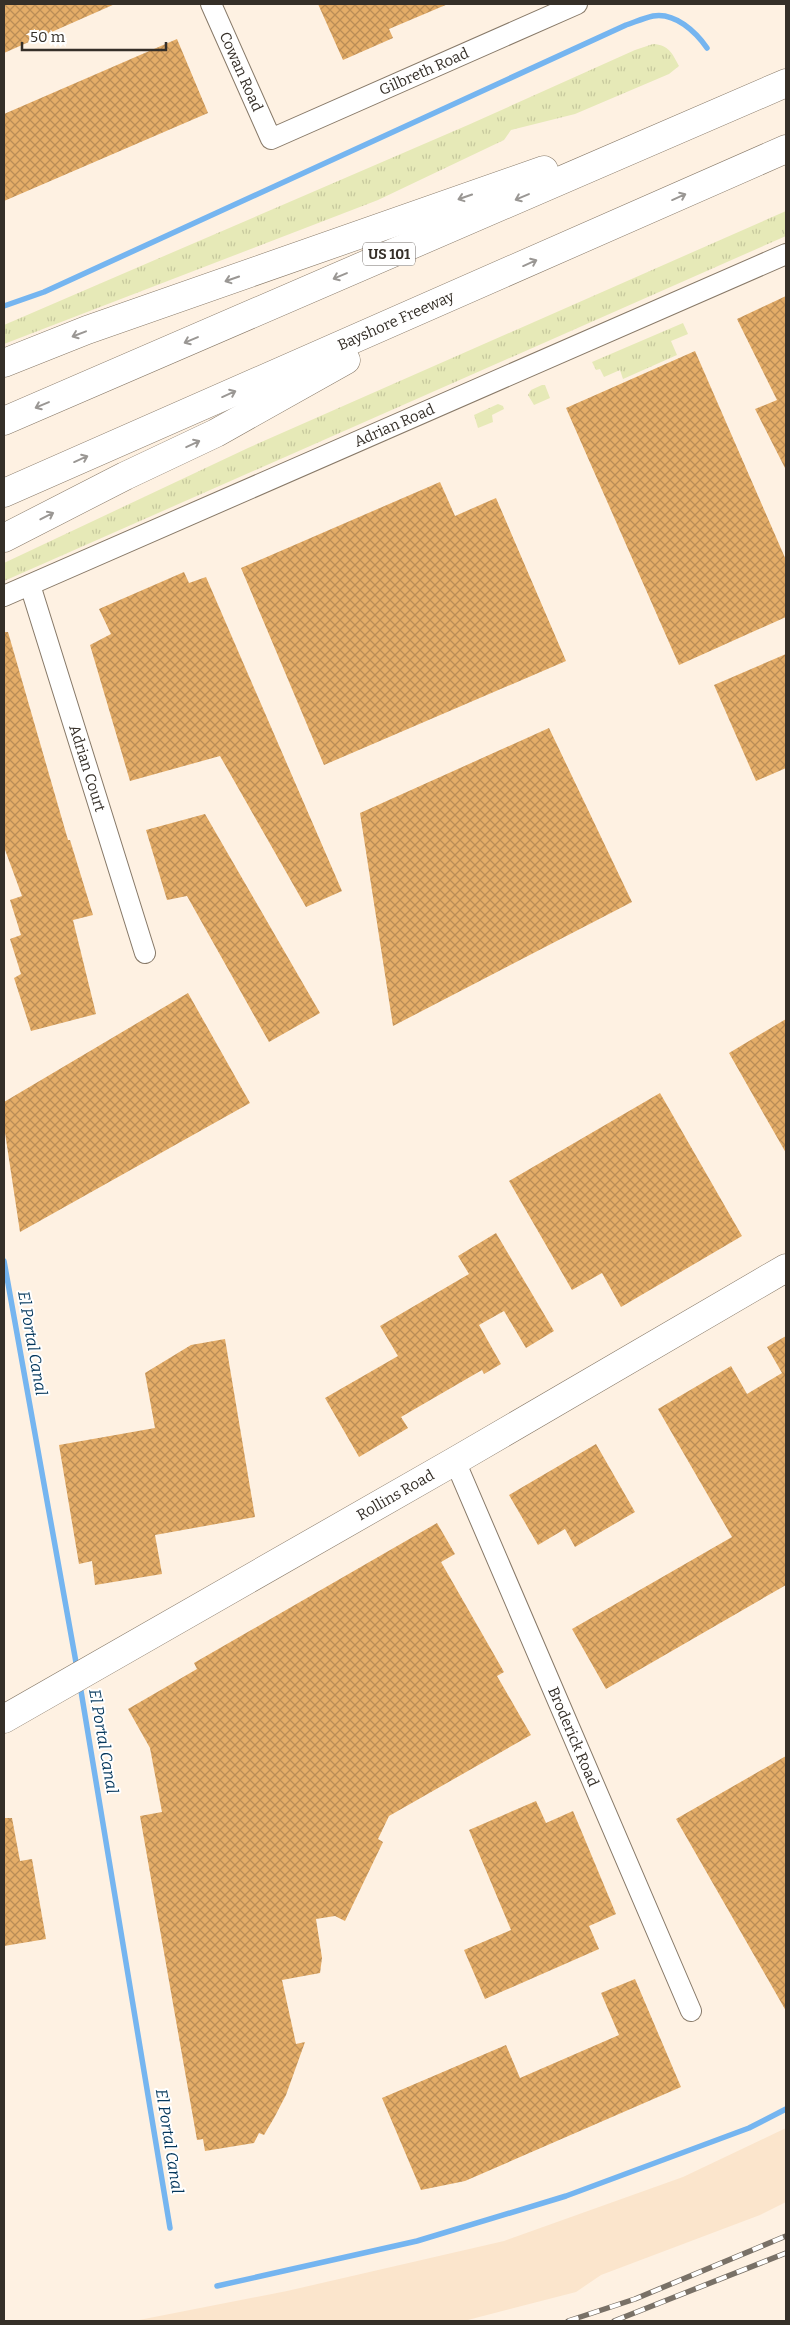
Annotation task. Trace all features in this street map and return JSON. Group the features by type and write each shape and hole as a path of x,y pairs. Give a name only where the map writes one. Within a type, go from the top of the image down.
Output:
{"main road":[{"path":"4,363 88,330 781,86"},
{"name":"US 101","path":"4,421 781,86"},
{"name":"Bayshore Freeway","path":"4,493 786,150"},
{"path":"4,538 125,476 216,433 485,283"},
{"name":"Rollins Road","path":"4,1719 456,1461 786,1268"}],"street":[{"name":"Cowan Road","path":"211,4 271,139"},
{"name":"Gilbreth Road","path":"271,139 577,4"},
{"name":"Adrian Road","path":"4,596 786,254"},
{"name":"Adrian Court","path":"30,585 145,953"},
{"name":"Broderick Road","path":"456,1461 691,2011"}],"shaded area":[{"path":"786,2128 786,2202 760,2215 601,2275 576,2292 464,2321 134,2321 287,2291 504,2241 683,2177"}],"green space":[{"path":"653,44 666,48 679,66 669,74 575,114 511,130 504,140 378,200 4,344 4,325 468,125 635,50"},
{"path":"786,211 786,236 4,581 4,563 248,448"},
{"path":"683,323 688,334 671,341 677,355 623,379 620,370 604,377 600,369 596,370 592,362"},
{"path":"545,385 550,398 534,405 528,395 531,390"},
{"path":"498,404 503,406 504,409 492,415 493,422 478,428 474,415"}],"building":[{"path":"4,4 115,4 4,53"},
{"path":"318,4 448,4 389,29 393,38 343,60"},
{"path":"177,39 208,113 4,201 4,114"},
{"path":"786,296 786,470 755,409 777,400 737,319"},
{"path":"695,351 786,560 786,617 679,665 566,408"},
{"path":"440,482 455,516 496,498 566,661 324,765 241,568"},
{"path":"184,572 189,583 206,577 342,891 306,907 220,756 130,781 90,645 111,634 99,609"},
{"path":"4,632 8,632 68,840 70,840 93,915 73,920 96,1014 31,1031 14,978 21,974 10,939 21,935 10,900 22,896 4,847"},
{"path":"786,654 786,768 756,781 714,685"},
{"path":"549,728 632,902 393,1026 360,813"},
{"path":"205,814 320,1013 269,1042 187,896 167,900 146,830"},
{"path":"188,993 250,1103 20,1232 4,1126 4,1102"},
{"path":"786,1019 786,1153 729,1053"},
{"path":"660,1093 742,1236 621,1307 602,1273 572,1290 509,1181"},
{"path":"496,1233 554,1331 526,1348 504,1311 479,1325 501,1364 484,1374 482,1370 401,1417 408,1428 359,1457 325,1398 398,1356 380,1326 469,1274 458,1256"},
{"path":"786,1336 786,1585 606,1689 572,1629 732,1537 658,1409 731,1366 747,1394 782,1373 767,1347"},
{"path":"225,1339 255,1517 155,1535 162,1574 95,1585 92,1561 79,1564 59,1445 155,1428 145,1373 191,1345"},
{"path":"596,1444 635,1512 575,1547 565,1529 538,1545 509,1495"},
{"path":"437,1523 455,1554 441,1562 504,1672 497,1676 531,1735 389,1816 378,1839 383,1842 345,1921 335,1916 316,1919 322,1958 320,1973 282,1980 296,2044 305,2042 286,2095 274,2118 264,2135 259,2133 254,2143 205,2151 203,2139 197,2140 140,1816 162,1812 150,1748 128,1709 197,1669 194,1663"},
{"path":"786,1756 786,2011 676,1819"},
{"path":"536,1801 546,1823 573,1811 616,1914 589,1926 599,1949 485,1999 464,1950 511,1930 469,1830"},
{"path":"4,1818 12,1818 20,1861 32,1859 46,1939 4,1946"},
{"path":"635,1979 681,2087 465,2181 421,2190 382,2098 506,2045 520,2078 619,2035 601,1993"}],"waterway":[{"path":"4,306 44,292 626,25 653,16 669,17 684,24 707,48"},
{"name":"El Portal Canal","path":"4,1261 77,1668"},
{"name":"El Portal Canal","path":"80,1685 170,2228"},
{"path":"217,2286 417,2241 566,2196 749,2128 786,2109"}],"railway":[{"path":"568,2321 635,2299 786,2236"},
{"path":"614,2321 786,2253"}]}
